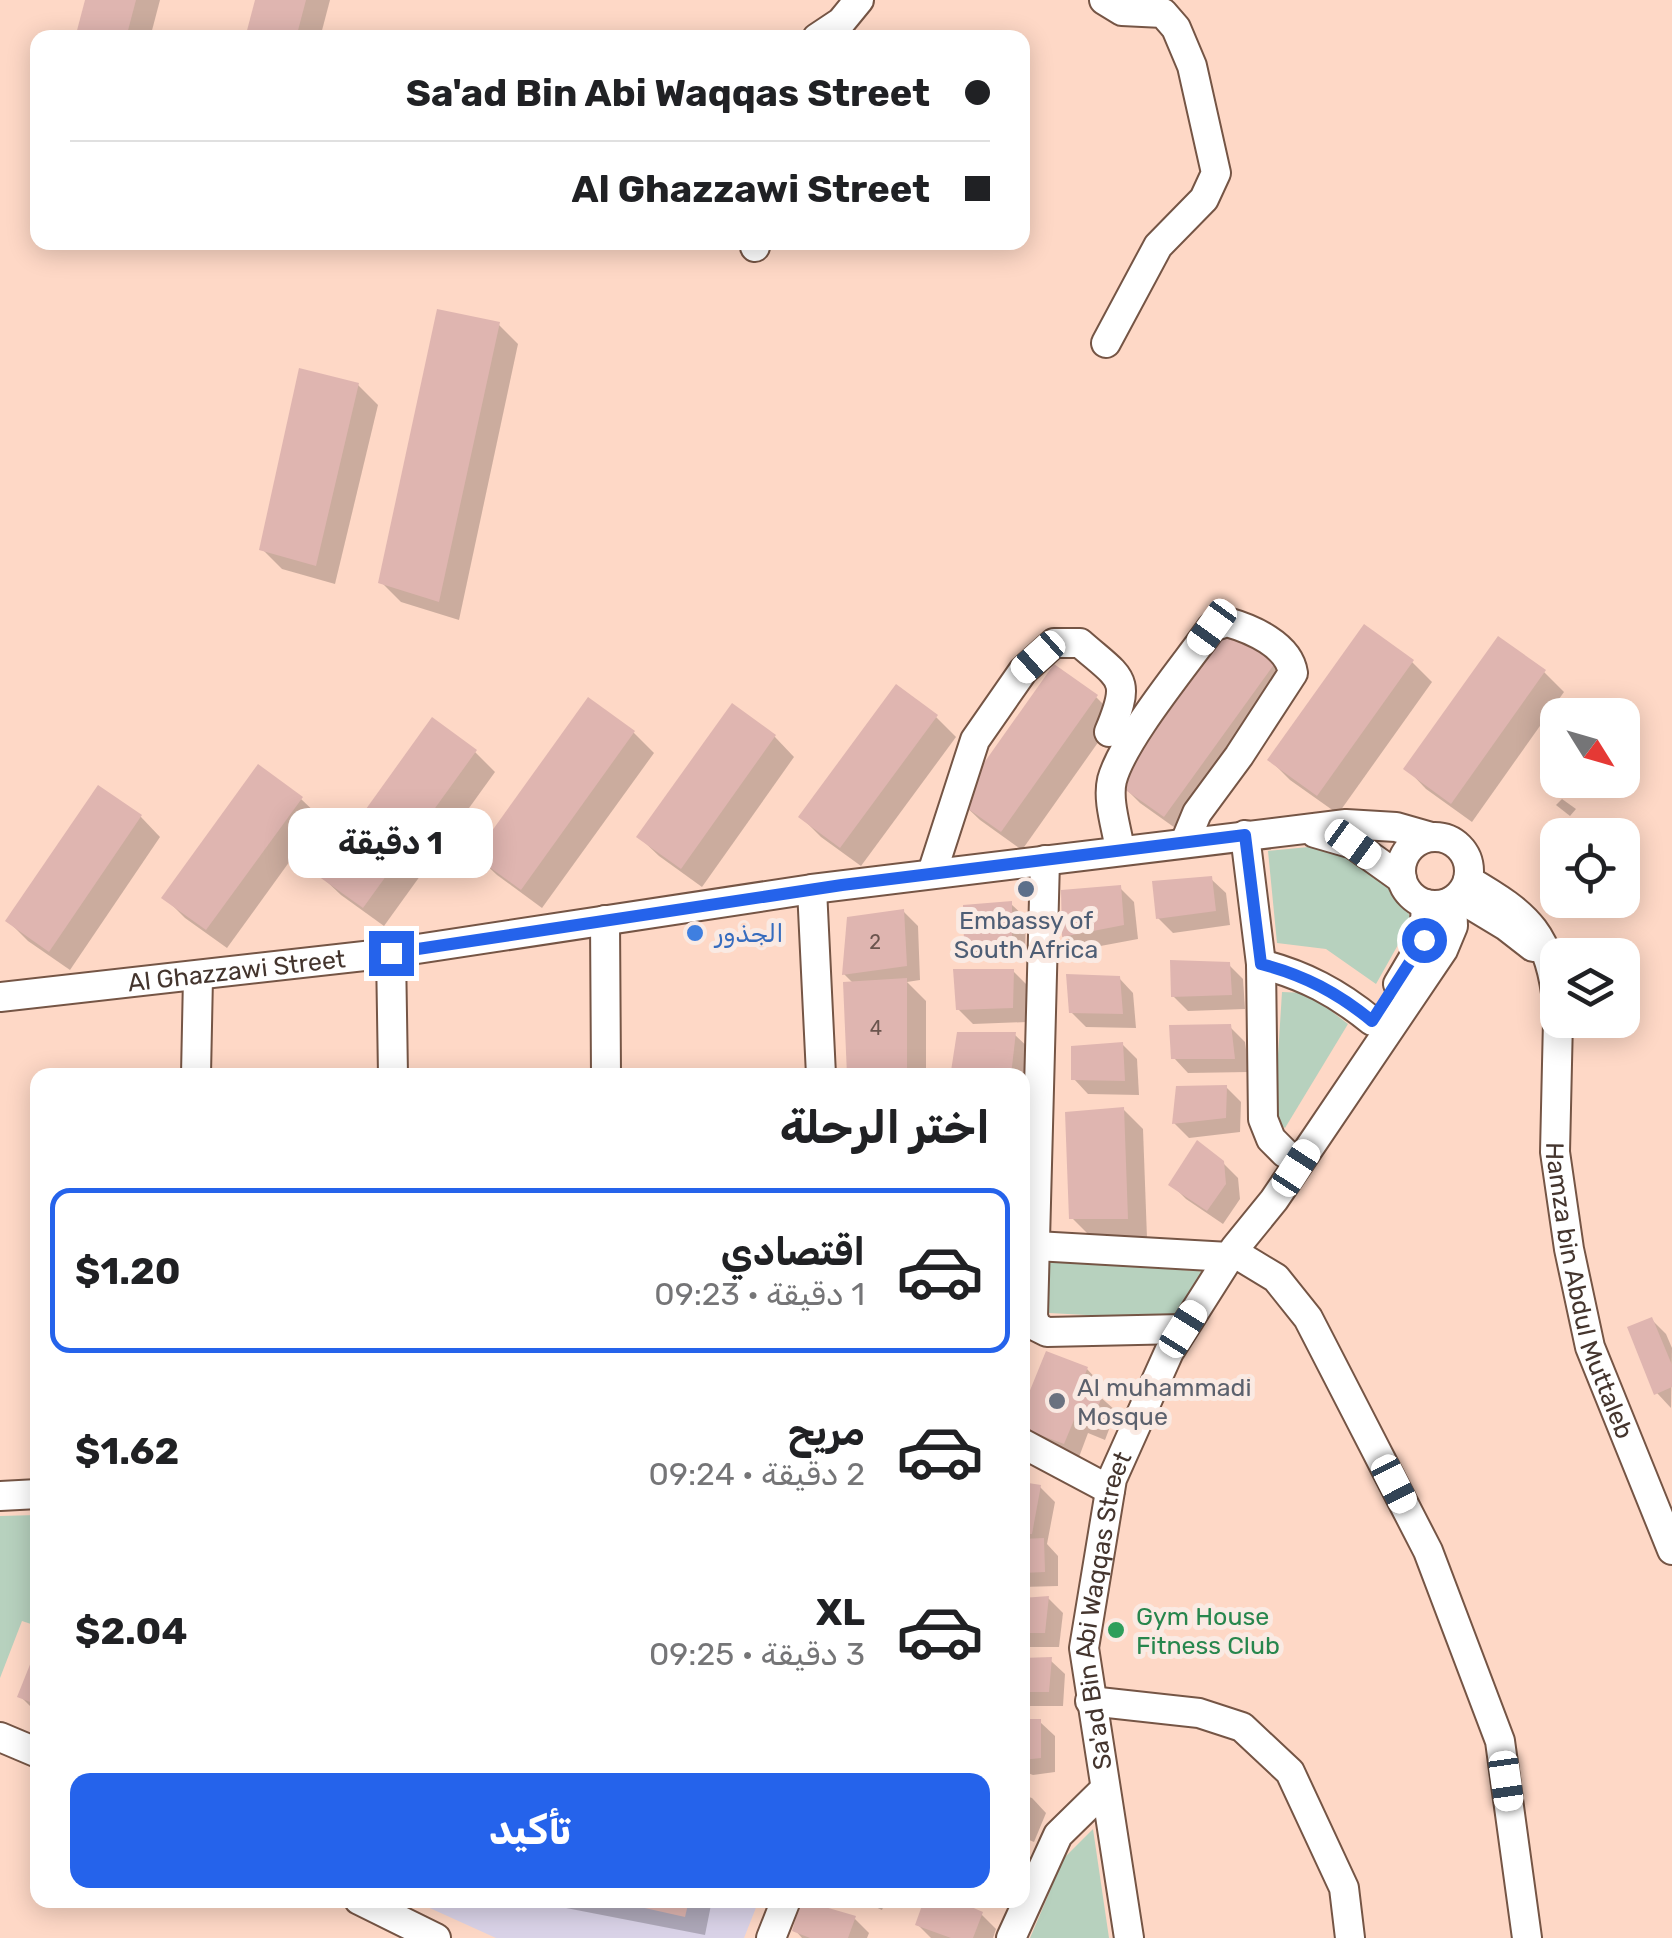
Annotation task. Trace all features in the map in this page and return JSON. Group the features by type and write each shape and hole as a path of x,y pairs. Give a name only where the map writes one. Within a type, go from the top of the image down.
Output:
{"street":[{"path":"828,30 859,0"},
{"path":"1104,0 1122,11 1163,13 1176,28 1192,66 1216,173 1204,198 1158,246 1106,343"},
{"path":"1120,850 1112,780 1128,746 1212,627 1227,622 1281,648 1291,661 1293,673 1240,756 1197,813 1185,842"},
{"path":"932,873 974,740 1023,670 1054,643 1080,643 1124,688 1109,732"},
{"name":"Al Ghazzawi Street","path":"0,997 391,953 932,873 1245,835 1346,824 1396,828 1431,837"},
{"name":"Al Ghazzawi Street","path":"1304,830 1353,844 1402,880"},
{"path":"1245,835 1261,964 1264,1119 1271,1138 1286,1153"},
{"path":"1451,895 1470,870 1464,852 1450,839 1431,837 1407,852 1401,870 1410,895 1451,895 1524,917 1540,940"},
{"path":"1045,860 1033,1318 1037,1327 1047,1332 1183,1329"},
{"path":"812,890 821,1068"},
{"name":"Sa'ad Bin Abi Waqqas Street","path":"1232,1252 1252,1205 1420,950 1427,928 1451,895"},
{"name":"Sa'ad Bin Abi Waqqas Street","path":"1128,1938 1084,1648 1112,1479 1183,1329 1232,1252 1263,1216 1444,950 1452,926 1451,895"},
{"path":"605,920 606,1068"},
{"path":"391,953 394,1068"},
{"path":"1261,964 1321,985 1372,1021"},
{"path":"196,1068 198,977"},
{"name":"Hamza bin Abdul Muttaleb","path":"1558,1038 1555,1152 1586,1331 1672,1550"},
{"path":"1036,1246 1232,1252 1276,1278 1298,1304 1428,1550 1500,1742 1527,1938"},
{"path":"1030,1447 1110,1490"},
{"path":"0,1496 30,1494"},
{"path":"1090,1701 1199,1713 1242,1728 1290,1772 1344,1888 1350,1938"},
{"path":"0,1736 30,1749"},
{"path":"1030,1896 1058,1835 1105,1789"},
{"path":"374,1908 436,1938"},
{"path":"771,1938 783,1908"},
{"path":"1011,1938 1025,1908"}],"shaded area":[{"path":"430,1908 756,1908 744,1938 496,1938"}],"green space":[{"path":"1329,845 1386,873 1412,920 1376,984 1326,949 1277,943 1268,851"},
{"path":"1282,992 1308,993 1348,1024 1285,1128 1274,1119"},
{"path":"1049,1261 1212,1272 1179,1320 1049,1313"},
{"path":"30,1515 30,1624 22,1621 0,1678 0,1516"},
{"path":"1093,1829 1109,1938 1030,1938 1064,1858"}],"building":[{"path":"85,0 136,0 128,30 77,30"},
{"path":"255,0 306,0 298,30 247,30"},
{"path":"437,309 500,322 439,602 378,583"},
{"path":"299,368 359,383 316,566 259,550"},
{"path":"1364,624 1414,660 1317,796 1267,760"},
{"path":"1231,625 1278,659 1164,817 1117,784"},
{"path":"1498,636 1546,670 1451,804 1403,769"},
{"path":"1054,664 1098,695 1001,832 957,801"},
{"path":"896,684 938,715 840,848 798,817"},
{"path":"588,697 635,731 521,890 474,856"},
{"path":"732,703 776,735 681,869 636,837"},
{"path":"432,717 477,750 363,908 318,876"},
{"path":"258,764 303,797 206,930 161,898"},
{"path":"98,785 142,815 49,952 5,921"},
{"path":"1212,876 1216,911 1156,919 1152,881"},
{"path":"1121,885 1124,925 1062,937 1061,890"},
{"path":"1012,901 1012,942 964,943 963,905"},
{"path":"904,909 907,966 842,975 847,917"},
{"path":"1170,960 1230,962 1232,995 1171,997"},
{"path":"953,969 1014,969 1013,1008 956,1010"},
{"path":"1066,974 1120,976 1123,1014 1069,1013"},
{"path":"907,978 907,1068 847,1068 843,982"},
{"path":"1231,1024 1235,1059 1171,1059 1169,1025"},
{"path":"957,1032 1016,1032 1012,1068 951,1068"},
{"path":"1123,1042 1125,1081 1071,1080 1071,1046"},
{"path":"1227,1085 1226,1118 1172,1124 1176,1086"},
{"path":"1124,1107 1128,1219 1069,1219 1065,1112"},
{"path":"1197,1140 1224,1161 1226,1184 1207,1211 1168,1185"},
{"path":"1652,1317 1672,1365 1672,1387 1654,1395 1627,1327"},
{"path":"1046,1351 1088,1367 1081,1385 1103,1394 1090,1427 1074,1420 1064,1444 1030,1431 1030,1390"},
{"path":"1030,1483 1041,1485 1030,1534"},
{"path":"1044,1538 1045,1572 1030,1573 1030,1539"},
{"path":"1049,1596 1045,1633 1030,1633 1030,1597"},
{"path":"1052,1657 1049,1692 1030,1692 1030,1658"},
{"path":"30,1664 30,1702 17,1697"},
{"path":"1030,1719 1041,1719 1041,1758 1030,1759"},
{"path":"645,1908 687,1908 685,1917"},
{"path":"799,1908 828,1908 856,1916 848,1938 810,1938 792,1931"},
{"path":"921,1908 974,1908 983,1912 973,1938 951,1938 915,1925"}],"place":[{"name":"Embassy of South Africa","path":"1026,889"},
{"name":"الجذور","path":"695,933"},
{"name":"Al muhammadi Mosque","path":"1057,1401"},
{"name":"Gym House Fitness Club","path":"1116,1630"}],"route":[{"path":"391,953 842,885 1245,835 1261,964 1286,970 1332,991 1372,1021 1424,940"}]}
